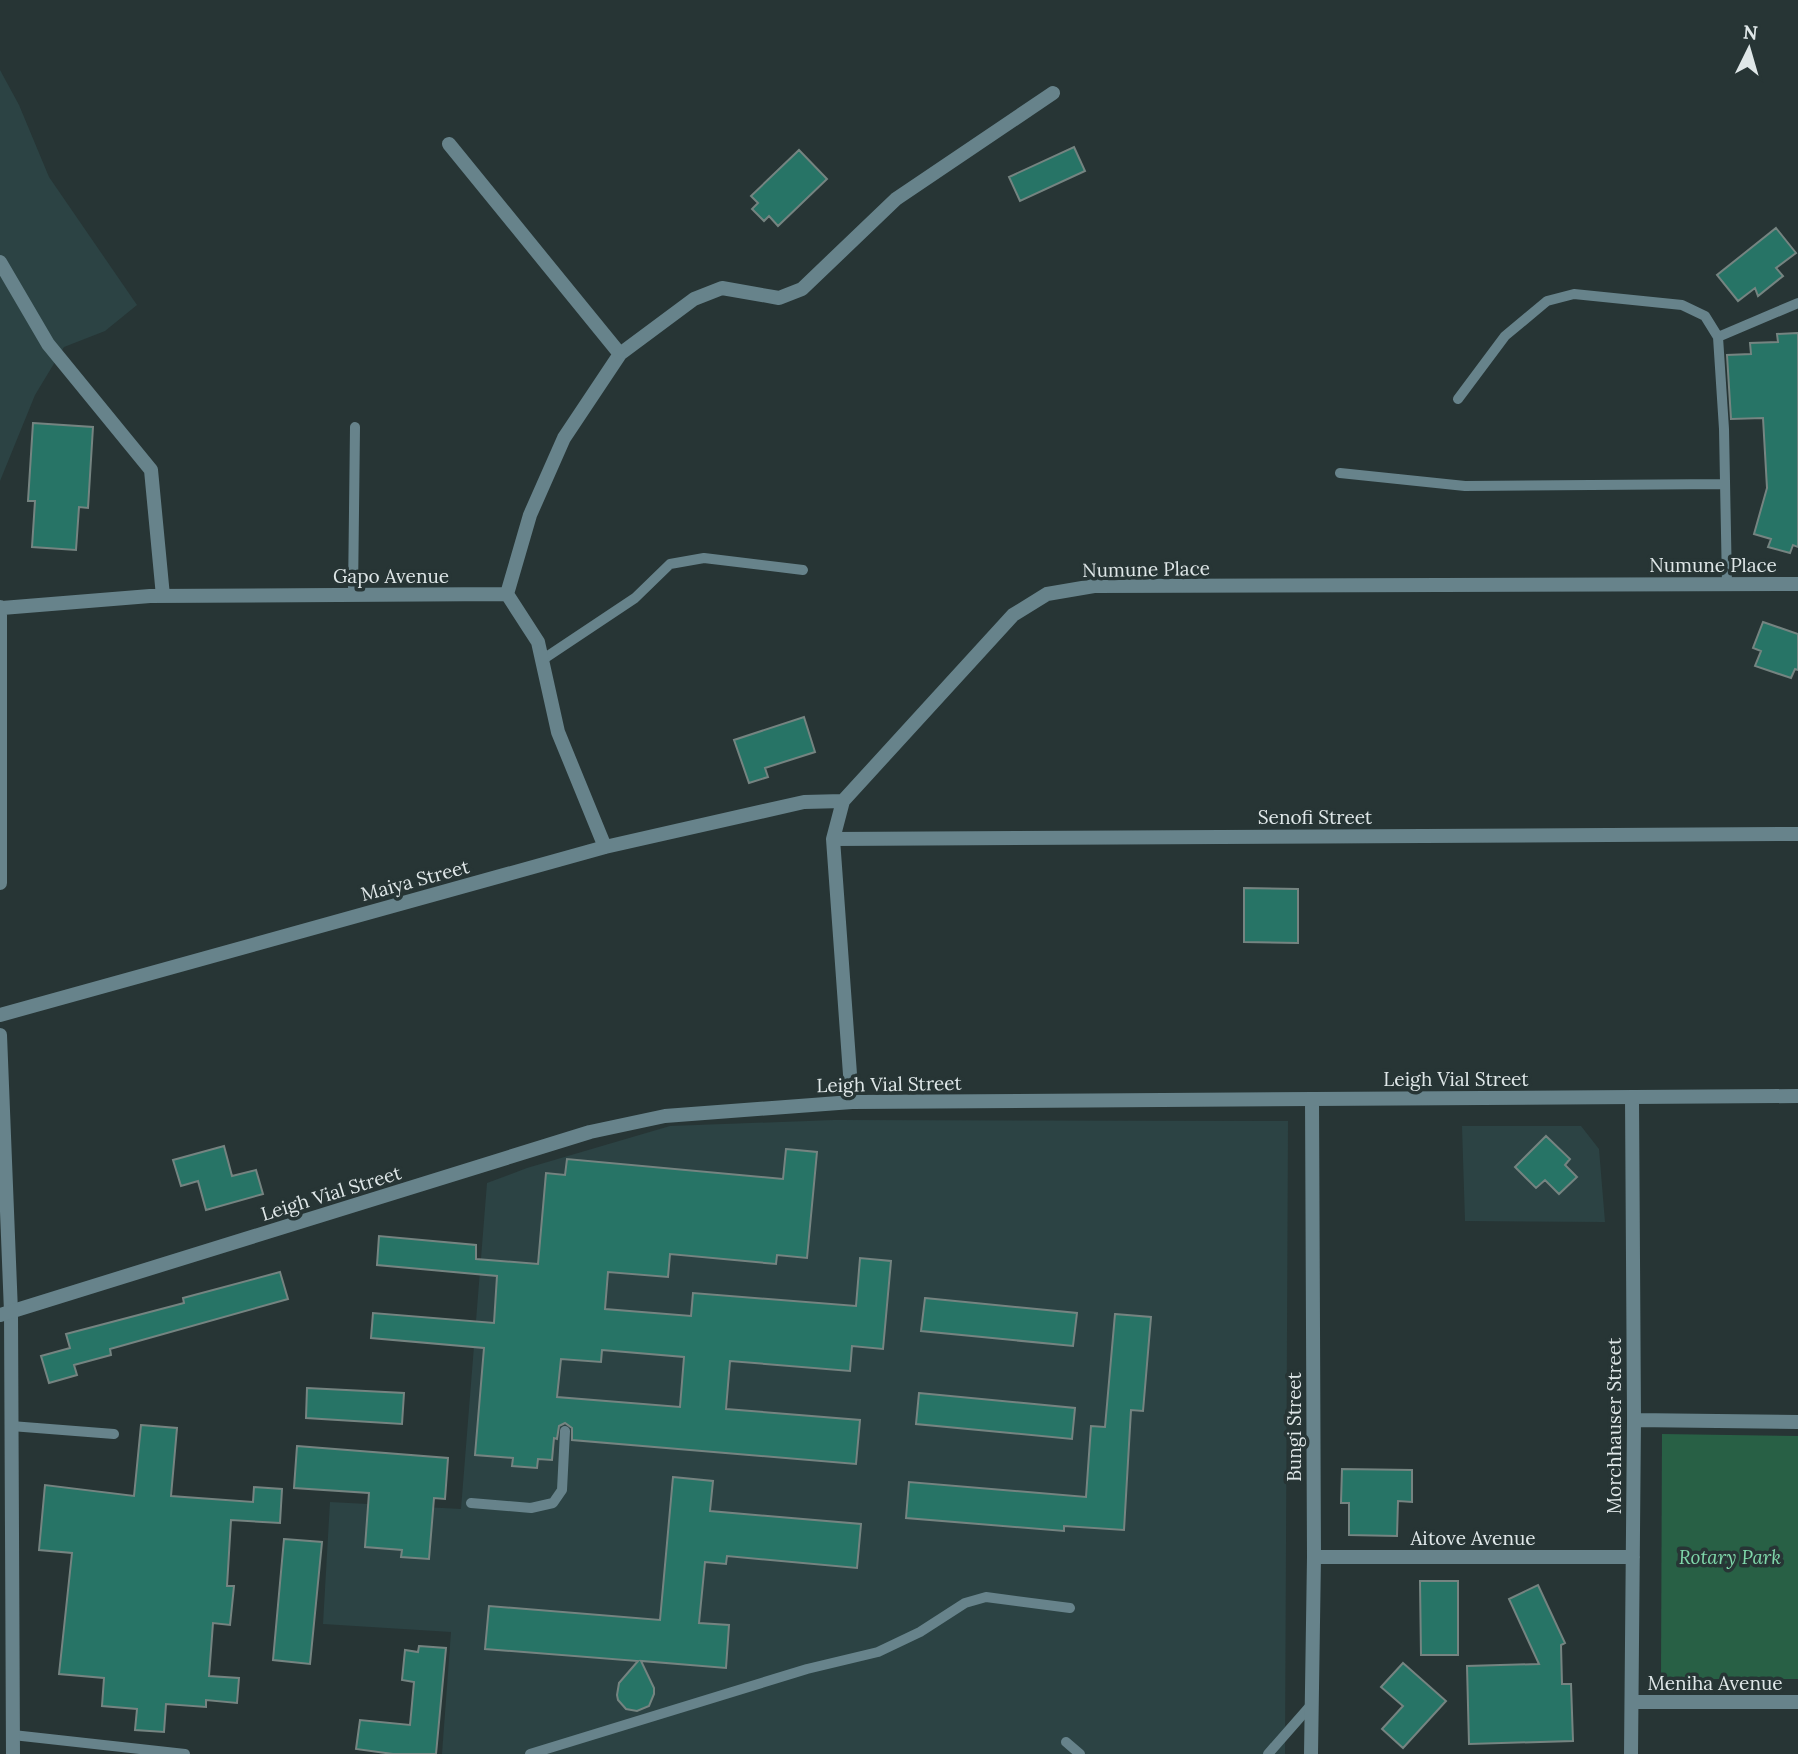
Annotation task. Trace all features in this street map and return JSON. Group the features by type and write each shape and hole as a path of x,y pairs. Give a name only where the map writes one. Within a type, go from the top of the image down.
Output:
{"street":[{"path":"605,847 558,732 538,642 507,594 530,515 564,438 620,354 694,299 722,288 779,298 802,289 896,199 1053,93"},
{"path":"449,144 620,354"},
{"path":"0,262 48,344 150,470 163,596"},
{"name":"Numune Place","path":"852,1102 832,839 843,801 1013,615 1048,594 1094,586 1798,584"},
{"name":"Gapo Avenue","path":"1,608 163,596 507,594"},
{"path":"0,883 1,608"},
{"name":"Maiya Street","path":"0,1015 605,847 804,802 843,801"},
{"name":"Senofi Street","path":"832,839 1798,834"},
{"path":"0,1035 5,1313 11,1426 13,1754"},
{"name":"Leigh Vial Street","path":"5,1313 590,1132 665,1116 852,1102 1798,1096"},
{"name":"Morchhauser Street","path":"1631,1754 1634,1420 1632,1098"},
{"name":"Bungi Street","path":"1311,1099 1314,1558 1311,1754"},
{"path":"1634,1420 1798,1422"},
{"name":"Aitove Avenue","path":"1314,1558 1633,1558"},
{"name":"Meniha Avenue","path":"1632,1702 1798,1702"}],"lane":[{"path":"1458,399 1505,336 1548,301 1574,294 1682,305 1705,316 1718,337 1727,585"},
{"path":"1718,337 1798,303"},
{"path":"353,595 355,428"},
{"path":"1340,473 1465,486 1725,484"},
{"path":"542,660 635,598 670,564 704,558 803,570"},
{"path":"11,1426 114,1434"},
{"path":"471,1503 531,1508 553,1503 562,1490 565,1431"},
{"path":"530,1754 807,1669 878,1652 920,1632 965,1603 986,1597 1070,1608"},
{"path":"1268,1754 1311,1705"},
{"path":"13,1735 185,1754"},
{"path":"1066,1742 1080,1754"}],"shaded area":[{"path":"0,70 19,105 49,177 137,305 105,331 64,347 35,395 0,481"},
{"path":"834,1120 1288,1121 1285,1754 442,1754 451,1632 323,1624 330,1502 461,1509 487,1183 527,1168 670,1126"},
{"path":"1462,1126 1581,1126 1599,1149 1605,1222 1465,1221"}],"green space":[{"name":"Rotary Park","path":"1662,1434 1798,1436 1798,1679 1661,1679"}],"building":[{"path":"1074,147 1085,171 1020,201 1009,177"},
{"path":"799,150 827,179 778,226 769,216 764,221 752,209 758,203 751,196"},
{"path":"1776,228 1796,253 1776,268 1783,276 1758,296 1755,288 1738,301 1717,275"},
{"path":"1798,333 1798,547 1793,545 1790,553 1768,547 1771,539 1754,534 1767,488 1763,418 1731,419 1727,355 1751,354 1750,343 1778,342 1777,334"},
{"path":"33,423 93,427 88,508 79,507 76,550 32,547 35,501 28,501"},
{"path":"1763,622 1798,634 1798,670 1795,669 1791,678 1755,666 1761,651 1753,648"},
{"path":"804,717 815,752 765,768 768,777 749,783 734,740"},
{"path":"1244,888 1298,889 1298,943 1244,942"},
{"path":"1546,1136 1570,1159 1565,1165 1577,1177 1559,1194 1545,1180 1536,1188 1515,1167"},
{"path":"224,1146 232,1176 256,1170 263,1194 206,1210 198,1181 181,1186 173,1160"},
{"path":"786,1149 817,1152 807,1258 777,1255 776,1264 670,1254 668,1277 608,1272 605,1309 691,1316 693,1293 856,1306 860,1258 891,1261 883,1349 852,1346 850,1371 730,1361 726,1409 860,1420 856,1464 572,1440 572,1428 565,1423 559,1426 557,1439 554,1438 552,1460 538,1459 537,1468 512,1466 513,1458 475,1455 484,1348 371,1338 373,1313 494,1323 497,1276 377,1265 379,1236 476,1245 476,1259 538,1264 546,1173 565,1175 567,1159 783,1179","holes":["602,1350 684,1357 680,1407 557,1397 561,1359 601,1362"]},
{"path":"280,1272 288,1299 110,1349 111,1355 74,1365 77,1375 49,1383 41,1356 70,1348 66,1334 184,1303 183,1298"},
{"path":"925,1298 1077,1313 1073,1346 921,1331"},
{"path":"1115,1314 1151,1317 1143,1411 1131,1410 1124,1530 1064,1526 1064,1531 906,1518 909,1482 1086,1497 1091,1426 1105,1427"},
{"path":"307,1388 404,1393 402,1424 306,1418"},
{"path":"919,1393 1075,1408 1072,1439 916,1424"},
{"path":"141,1425 177,1428 171,1496 253,1502 254,1487 282,1489 280,1523 231,1520 227,1586 234,1586 230,1625 213,1623 209,1676 239,1678 237,1703 206,1700 206,1707 166,1704 164,1732 135,1730 137,1709 102,1706 104,1678 59,1674 72,1553 39,1550 45,1485 134,1496"},
{"path":"297,1446 448,1458 445,1499 434,1498 429,1559 401,1557 402,1550 365,1547 369,1493 294,1488"},
{"path":"1342,1469 1412,1470 1412,1502 1398,1501 1397,1536 1349,1535 1349,1503 1341,1503"},
{"path":"673,1477 713,1481 710,1511 861,1524 857,1568 727,1556 726,1564 705,1562 699,1623 729,1625 726,1668 641,1661 654,1688 654,1694 649,1706 637,1711 626,1709 617,1695 619,1683 638,1661 485,1649 489,1606 660,1620"},
{"path":"284,1539 322,1542 310,1664 273,1660"},
{"path":"1420,1581 1458,1581 1458,1655 1421,1655"},
{"path":"1538,1585 1565,1643 1561,1645 1562,1684 1571,1684 1573,1741 1469,1744 1467,1666 1539,1664 1509,1599"},
{"path":"419,1646 446,1648 436,1754 393,1754 356,1749 360,1720 410,1725 414,1682 402,1680 405,1650 418,1652"},
{"path":"1403,1663 1446,1701 1403,1748 1382,1729 1403,1706 1381,1687"}]}
